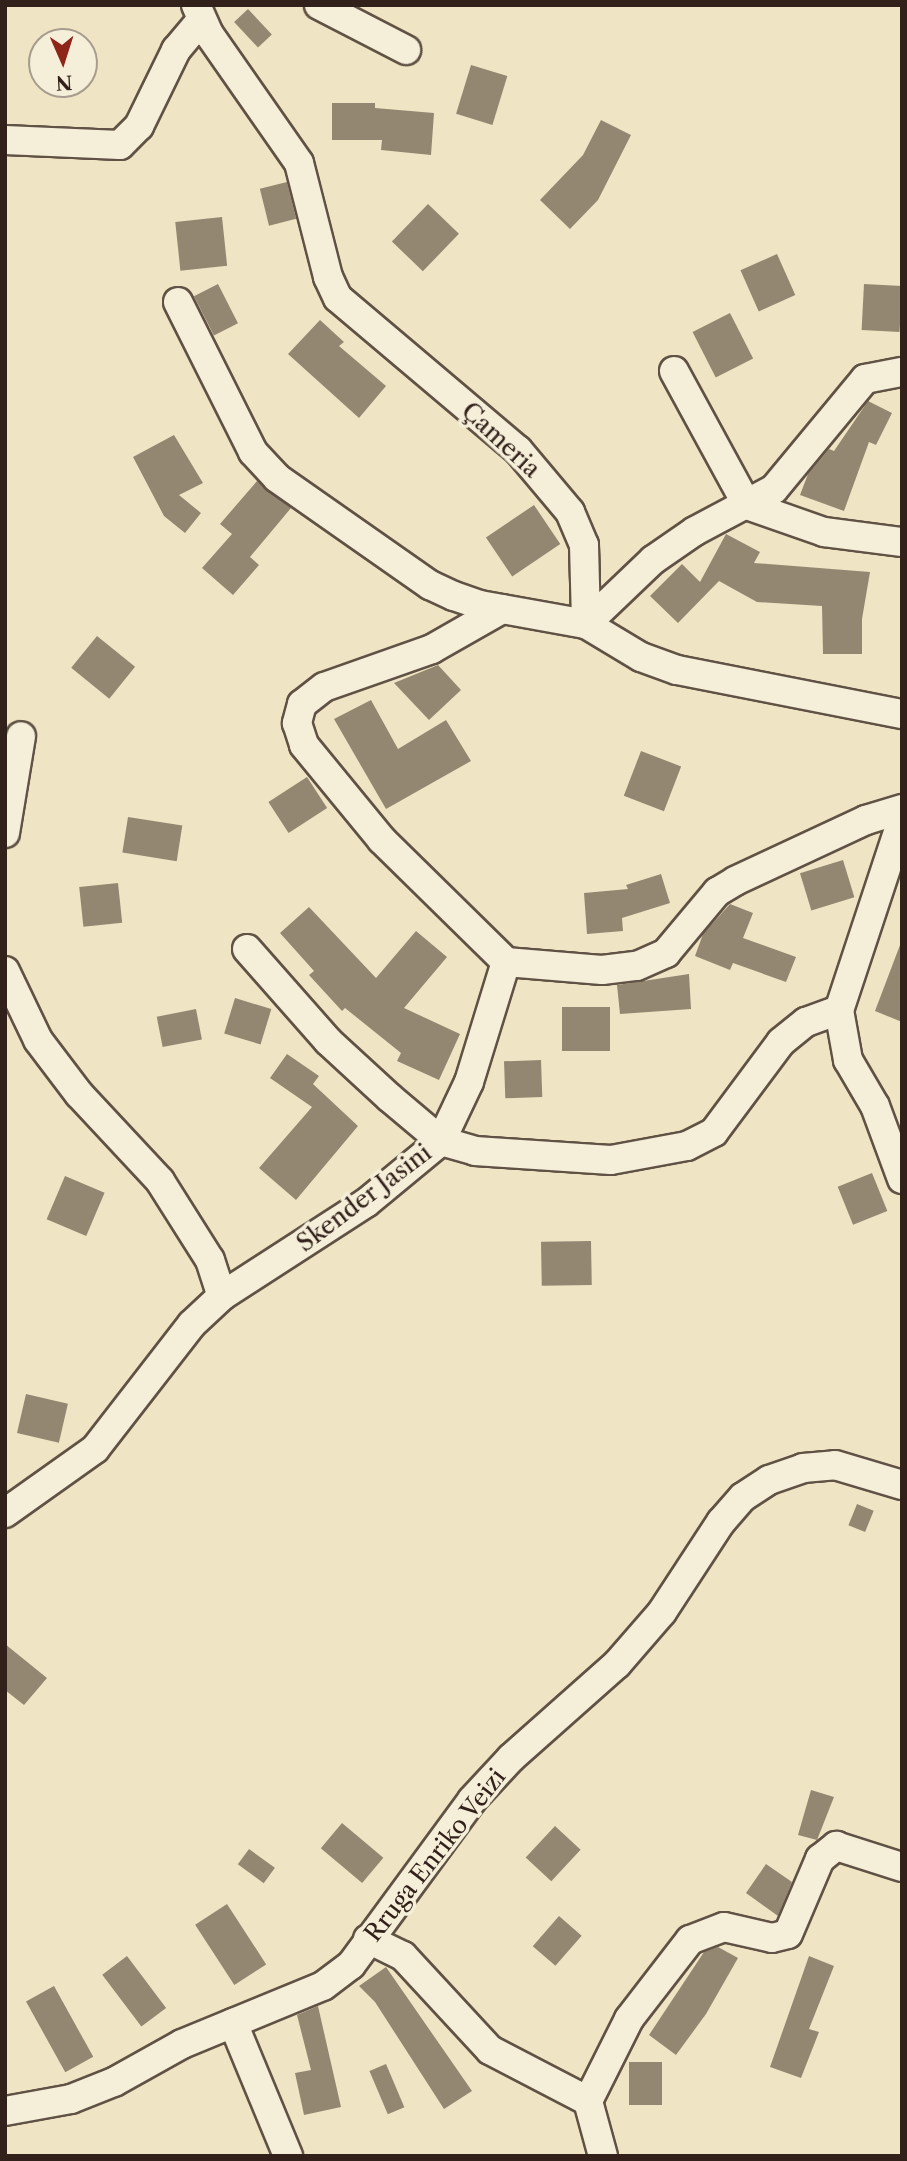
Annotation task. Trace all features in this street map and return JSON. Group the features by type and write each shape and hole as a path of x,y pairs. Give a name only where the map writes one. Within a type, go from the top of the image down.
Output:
{"street":[{"path":"319,5 406,50"},
{"path":"5,140 107,146 131,138 176,50 199,13"},
{"name":"Çameria","path":"199,13 299,163 328,277 338,298 354,316 518,450 570,512 584,545 586,624"},
{"path":"178,302 263,466 430,585 502,609 586,624 641,657 677,670 902,715"},
{"path":"674,371 747,505 824,532 902,542"},
{"path":"586,624 653,560 695,531 747,505 790,474 865,379 902,372"},
{"path":"502,609 432,649 324,687 302,704 297,723 304,745 382,840 506,962 602,970 637,966 666,953 717,892 735,881 876,815 902,808"},
{"path":"5,833 21,736"},
{"path":"902,820 839,1010 848,1060 876,1105 902,1179"},
{"path":"247,949 328,1041 441,1141 475,1151 611,1160 650,1157 687,1146 714,1132 781,1041 806,1022 839,1010"},
{"name":"Skender Jasini","path":"5,1513 95,1449 192,1324 222,1296 366,1203 441,1141 469,1082 506,962"},
{"path":"5,971 38,1040 79,1094 160,1181 210,1260 222,1296"},
{"name":"Rruga Enriko Veizi","path":"5,2111 71,2099 233,2023 323,1986 351,1965 472,1800 511,1758 617,1664 662,1612 721,1522 743,1497 769,1480 803,1468 835,1465 902,1485"},
{"path":"603,2156 588,2101 629,2018 690,1940 723,1927 772,1938 788,1934 820,1859 836,1846 902,1867"},
{"path":"368,1939 403,1956 490,2050 588,2101"},
{"path":"233,2023 288,2156"}],"building":[{"path":"248,9 272,35 258,48 234,22"},
{"path":"471,65 507,76 492,125 456,114"},
{"path":"332,103 375,103 375,108 434,113 431,155 381,150 382,140 332,140"},
{"path":"601,120 631,135 598,200 570,229 540,200 583,155"},
{"path":"287,182 296,219 269,226 260,189"},
{"path":"428,204 459,234 423,271 392,241"},
{"path":"222,217 227,266 180,271 175,222"},
{"path":"777,254 795,295 759,311 740,270"},
{"path":"218,284 238,323 214,335 194,296"},
{"path":"864,284 902,286 900,332 862,330"},
{"path":"730,313 753,358 716,378 693,332"},
{"path":"320,320 344,342 339,346 386,386 359,418 288,354"},
{"path":"868,401 892,413 876,445 869,442 844,511 800,495 808,474 829,449 834,451"},
{"path":"174,435 203,483 179,495 201,513 185,533 164,516 133,457"},
{"path":"257,481 291,508 250,557 259,565 233,595 202,568 232,534 220,524"},
{"path":"534,505 560,544 512,576 486,537"},
{"path":"726,534 760,552 754,563 870,572 862,619 862,654 823,654 822,606 757,602 719,581 678,623 650,596 682,564 700,582"},
{"path":"97,636 135,667 109,699 71,668"},
{"path":"438,665 461,690 429,720 394,683"},
{"path":"371,700 398,749 446,720 471,761 386,809 334,719"},
{"path":"641,751 681,766 664,811 624,796"},
{"path":"307,777 327,808 289,833 268,802"},
{"path":"128,817 182,826 177,861 122,853"},
{"path":"843,860 854,897 811,910 800,873"},
{"path":"661,874 670,903 622,918 623,931 587,934 584,893 628,889 626,885"},
{"path":"118,883 122,923 83,927 79,887"},
{"path":"730,904 753,913 743,938 796,957 786,982 733,963 730,970 695,956 703,934"},
{"path":"309,907 376,978 416,931 447,957 404,1008 460,1034 439,1080 397,1061 401,1053 345,1008 342,1011 309,975 314,971 280,933"},
{"path":"900,945 902,946 902,1022 875,1011"},
{"path":"689,974 691,1009 620,1014 617,985"},
{"path":"235,998 271,1009 261,1044 224,1033"},
{"path":"562,1007 610,1007 610,1051 562,1051"},
{"path":"196,1009 202,1039 163,1047 157,1017"},
{"path":"287,1054 319,1076 313,1084 358,1126 296,1200 259,1168 312,1107 270,1078"},
{"path":"541,1060 542,1097 505,1098 504,1061"},
{"path":"872,1173 887,1211 853,1225 838,1187"},
{"path":"65,1176 105,1193 86,1236 47,1219"},
{"path":"591,1241 592,1285 542,1286 541,1242"},
{"path":"26,1394 68,1404 59,1443 17,1433"},
{"path":"857,1504 874,1511 865,1532 848,1525"},
{"path":"5,1644 47,1678 24,1705 5,1690"},
{"path":"811,1790 834,1797 817,1840 798,1835"},
{"path":"342,1823 383,1858 362,1883 321,1848"},
{"path":"555,1826 581,1850 551,1881 526,1857"},
{"path":"249,1849 275,1868 264,1883 238,1864"},
{"path":"766,1864 792,1882 778,1916 746,1893"},
{"path":"227,1904 266,1964 234,1985 195,1925"},
{"path":"559,1916 582,1936 555,1966 533,1946"},
{"path":"718,1947 738,1958 706,2014 676,2055 649,2035 704,1952"},
{"path":"127,1956 166,2008 141,2027 102,1975"},
{"path":"809,1956 834,1966 809,2029 819,2032 801,2078 770,2067"},
{"path":"386,1967 472,2091 444,2109 375,2002 359,1986"},
{"path":"54,1986 93,2057 65,2072 26,2002"},
{"path":"318,2006 341,2107 304,2115 295,2073 311,2070 297,2015"},
{"path":"629,2062 662,2062 662,2105 629,2105"},
{"path":"386,2064 404,2107 388,2114 369,2071"}]}
